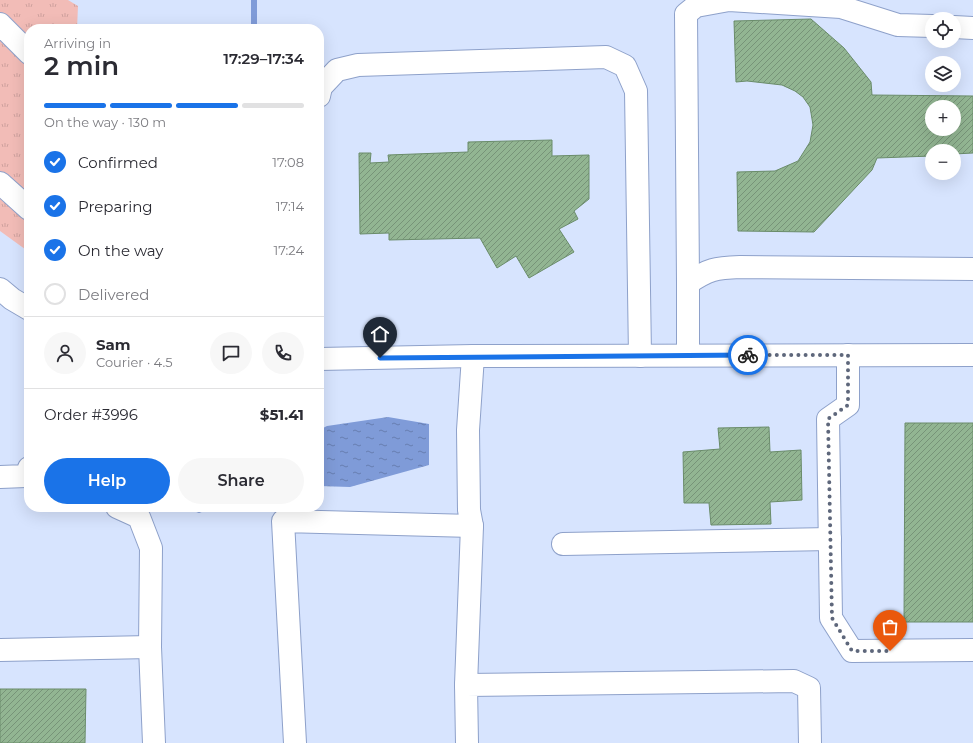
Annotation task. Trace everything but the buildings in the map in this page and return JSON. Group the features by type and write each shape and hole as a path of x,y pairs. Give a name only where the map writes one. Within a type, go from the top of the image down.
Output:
{"street":[{"path":"688,356 686,14 696,6 729,0 841,7 898,25 925,26"},
{"path":"0,24 24,48"},
{"path":"961,27 973,28"},
{"path":"324,84 337,70 358,65 606,57 625,66 636,90 640,356"},
{"path":"0,183 24,205"},
{"path":"688,283 705,272 719,268 973,269"},
{"path":"0,289 24,306"},
{"path":"848,355 848,405 828,419 832,618 852,651 973,650"},
{"path":"467,743 466,685 472,526 469,510 468,430 473,356"},
{"path":"324,359 473,356 973,356"},
{"path":"0,477 24,476"},
{"path":"128,512 138,517 151,548 150,647 154,743"},
{"path":"295,743 283,521 472,526"},
{"path":"563,544 830,539"},
{"path":"0,650 150,647"},
{"path":"466,685 794,681 809,688 810,743"}],"green space":[{"path":"0,0 68,0 78,6 77,24 24,24 24,248 0,231"}],"water":[{"path":"388,417 429,424 429,465 350,487 324,486 324,428"}],"waterway":[{"path":"254,0 254,24"}],"way so far":[{"path":"748,355 848,355 848,405 828,419 832,618 852,651 890,651"}],"route":[{"path":"380,358 473,356 748,355"}]}
